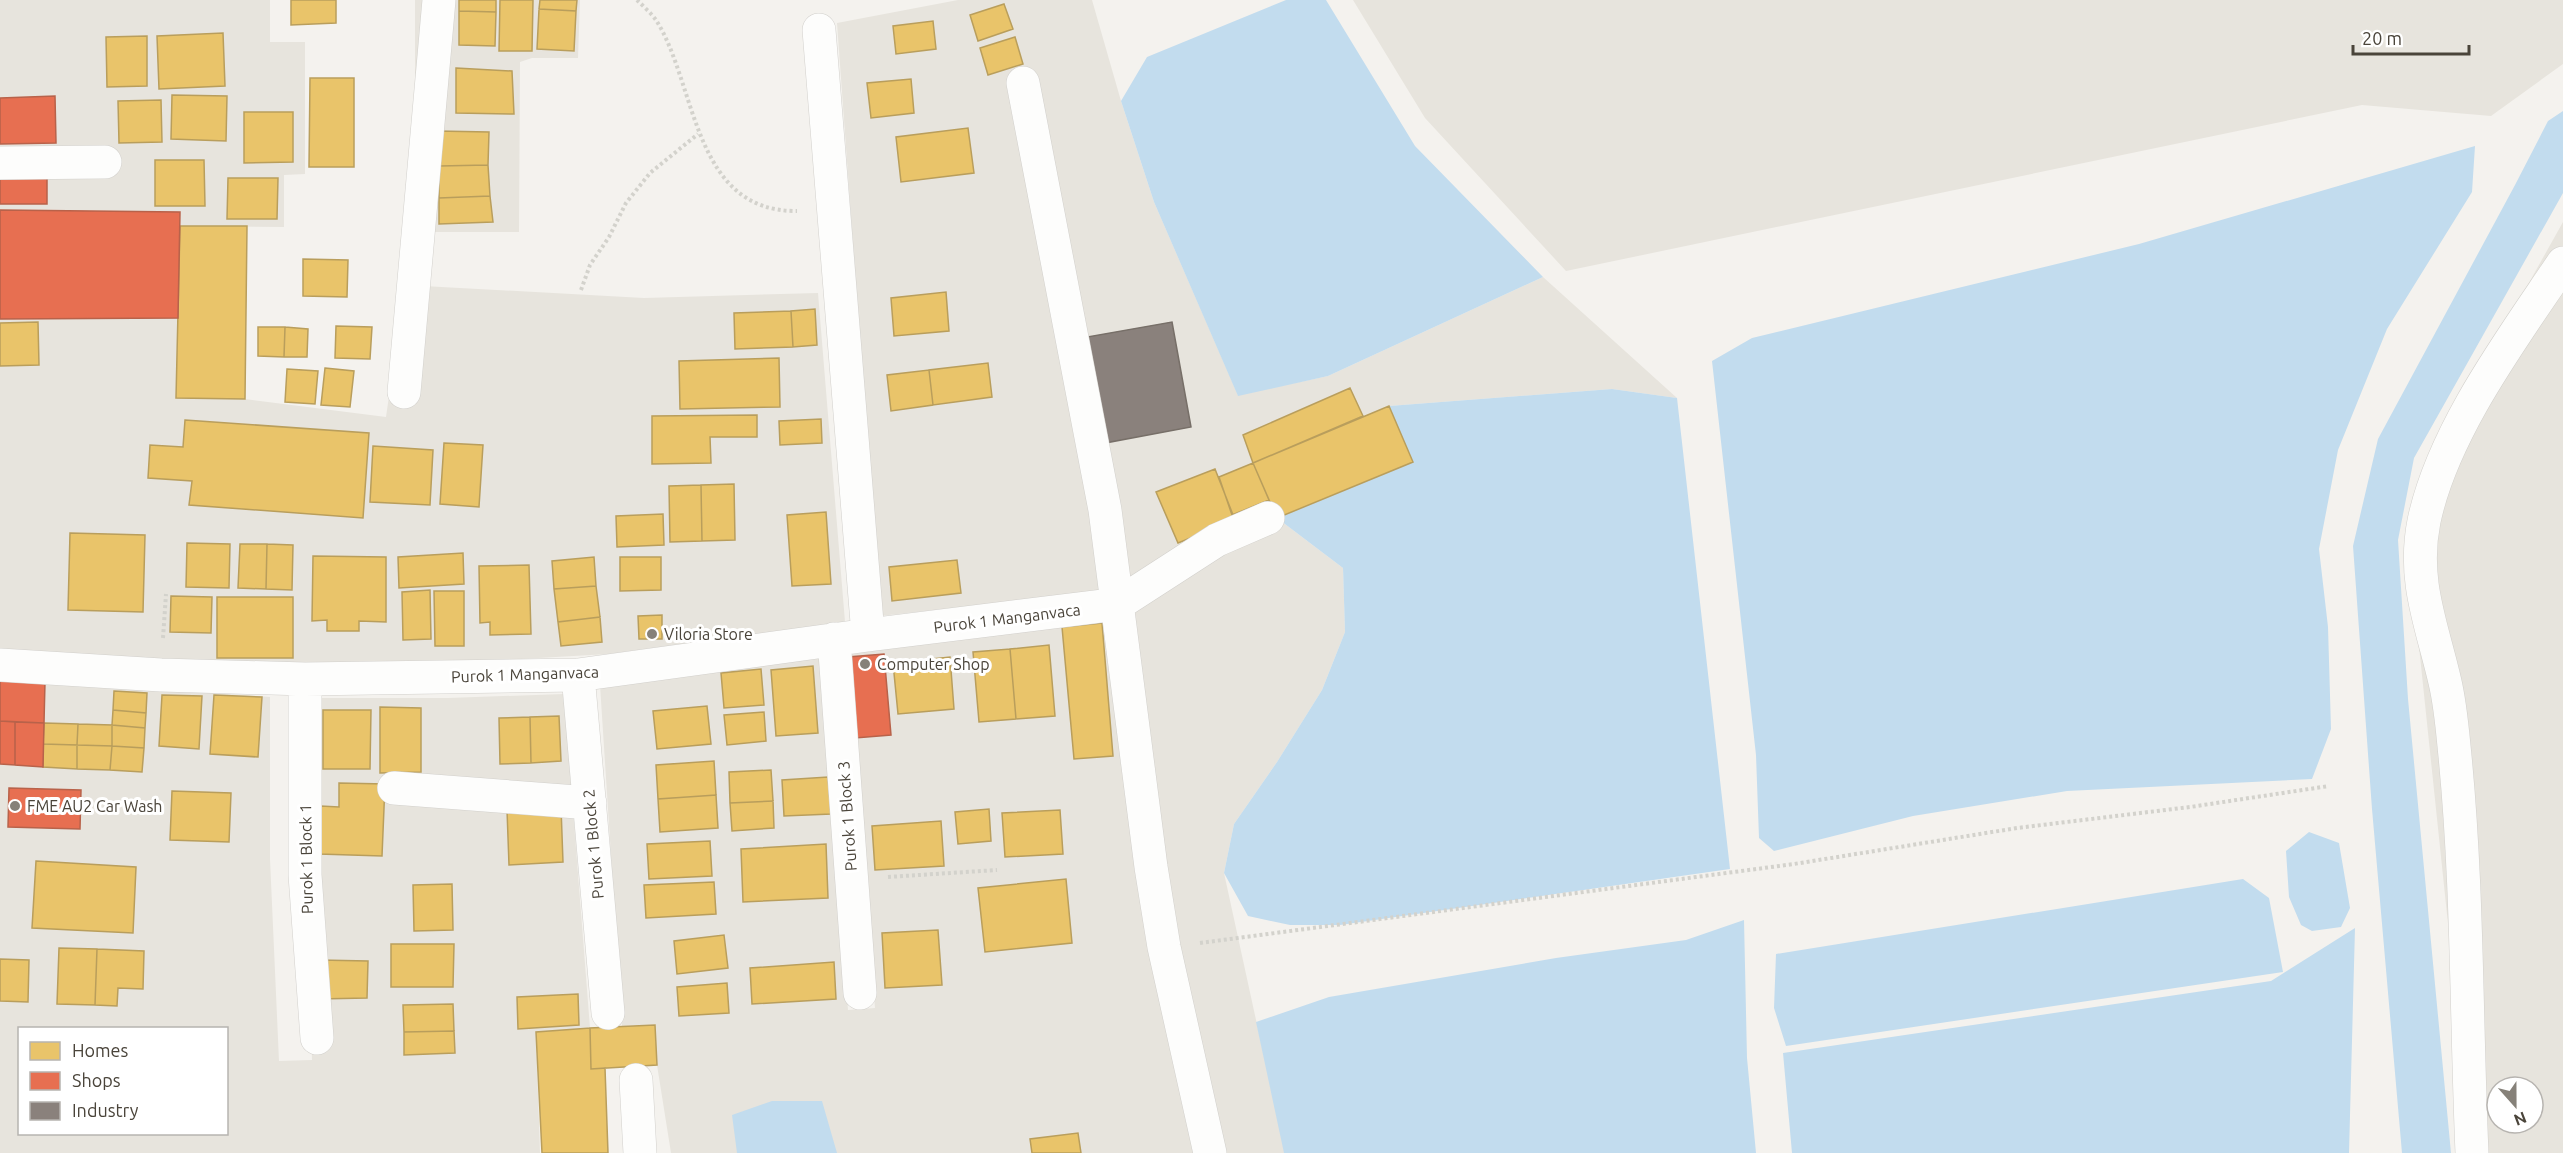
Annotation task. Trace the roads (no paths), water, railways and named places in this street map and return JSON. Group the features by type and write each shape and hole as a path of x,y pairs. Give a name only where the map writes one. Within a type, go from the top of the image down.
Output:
{"street":[{"path":"404,392 439,0"},
{"path":"819,30 868,635"},
{"path":"1023,83 1105,510 1151,867 1164,947 1210,1153"},
{"path":"0,164 105,162"},
{"path":"2472,1153 2461,820 2449,704 2421,588 2421,545 2430,501 2444,459 2487,381 2563,263"},
{"path":"1118,604 1217,540 1268,518"},
{"name":"Purok 1 Manganvaca","path":"0,665 161,675 305,679 579,675 834,639 1118,604"},
{"name":"Purok 1 Block 3","path":"834,639 860,993"},
{"name":"Purok 1 Block 2","path":"579,675 608,1012"},
{"name":"Purok 1 Block 1","path":"305,679 304,875 317,1038"},
{"path":"394,788 590,803"},
{"path":"636,1080 640,1153"}],"water":[{"path":"1286,0 1326,0 1415,146 1543,277 1328,376 1238,396 1154,202 1121,101 1147,57"},
{"path":"2563,111 2563,193 2414,458 2398,540 2408,699 2451,1153 2402,1153 2372,809 2353,546 2378,439 2548,121"},
{"path":"2475,146 2472,192 2387,329 2338,450 2319,549 2328,627 2331,729 2312,779 2067,791 1913,816 1774,851 1759,838 1756,755 1712,361 1752,338 2139,244"},
{"path":"1612,389 1677,398 1730,869 1340,925 1290,925 1248,916 1224,873 1234,824 1277,762 1322,690 1345,632 1343,568 1277,518 1412,462 1389,406"},
{"path":"2309,832 2339,843 2350,908 2341,927 2312,931 2301,925 2289,897 2286,851"},
{"path":"2243,879 2269,898 2283,972 1786,1046 1774,1008 1776,954"},
{"path":"1744,920 1747,1058 1756,1153 1284,1153 1256,1022 1329,997 1556,958 1686,940"},
{"path":"2355,928 2349,1153 1792,1153 1783,1053 2271,981"},
{"path":"772,1101 822,1101 837,1153 737,1153 732,1115"}],"place":[{"name":"Viloria Store","path":"652,634"},
{"name":"Computer Shop","path":"865,664"},
{"name":"FME AU2 Car Wash","path":"15,806"}]}
